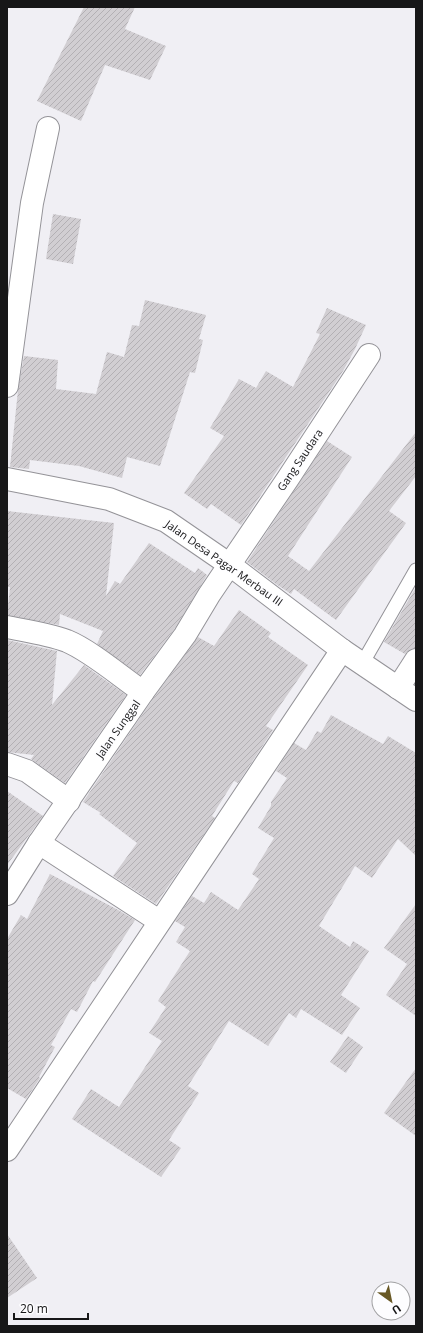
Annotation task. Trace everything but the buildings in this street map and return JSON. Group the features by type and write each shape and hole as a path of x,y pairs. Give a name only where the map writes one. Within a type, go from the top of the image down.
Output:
{"street":[{"path":"7,386 30,210 48,128"},
{"name":"Gang Saudara","path":"230,565 369,355"},
{"name":"Jalan Desa Pagar Merbau III","path":"7,479 109,499 166,521 230,565 342,650 416,700"},
{"name":"Jalan Sunggal","path":"7,894 39,843 184,635 230,565"},
{"path":"7,627 50,636 68,642 86,652 143,692"},
{"path":"7,1150 342,650"},
{"path":"398,688 416,660"},
{"path":"7,764 27,771 69,801"},
{"path":"39,843 159,921"}],"lane":[{"path":"362,664 416,570"}]}
